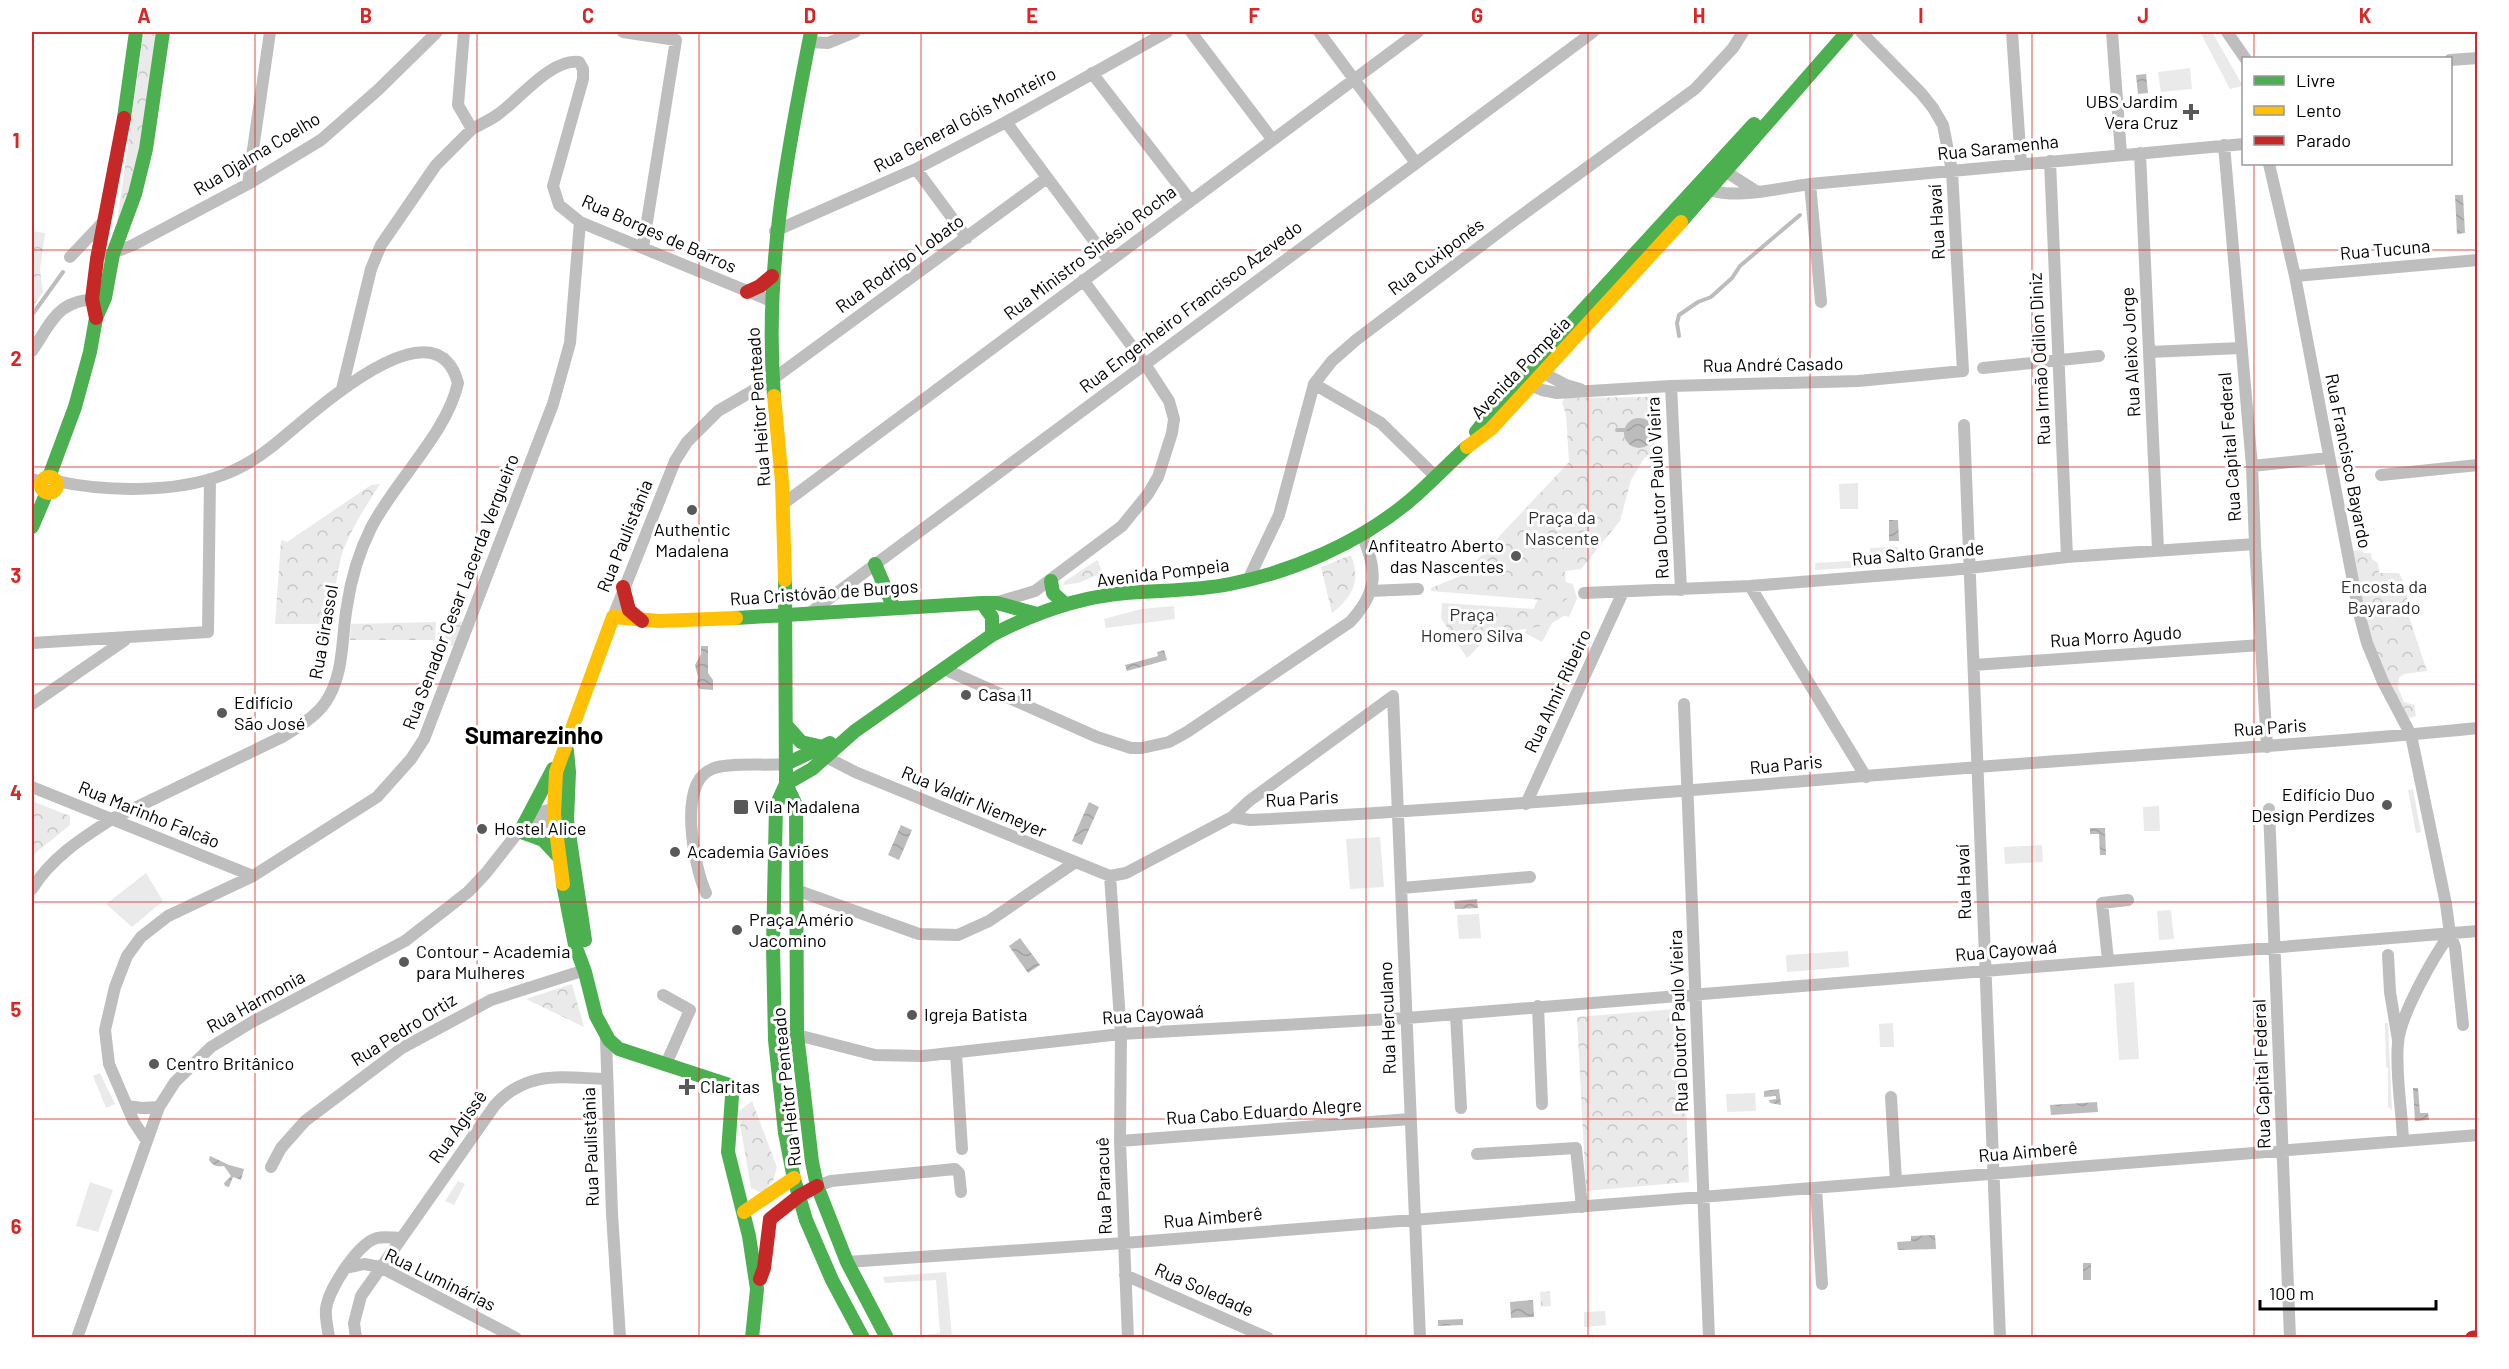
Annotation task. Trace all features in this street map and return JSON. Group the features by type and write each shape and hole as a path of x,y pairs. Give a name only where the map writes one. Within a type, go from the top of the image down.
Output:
{"main road":[{"path":"32,527 75,407 90,352 98,299 98,259 121,138 136,32"},
{"path":"98,299 135,194 146,149 163,32"},
{"name":"Avenida Pompéia","path":"1470,443 1491,429 1525,383 1847,32"},
{"name":"Rua Heitor Penteado","path":"810,37 775,231 771,301 772,379 783,504 787,615 786,784 776,806 774,1029 780,1100 794,1179 830,1276 863,1338"},
{"path":"105,219 120,232"},
{"path":"747,292 760,286 772,276"},
{"name":"Avenida Pompeia","path":"786,784 824,752 992,635 1065,604 1123,593 1197,589 1248,580 1319,555 1362,535 1405,504 1470,443"},
{"path":"875,564 893,606"},
{"path":"1051,581 1053,593 1065,604"},
{"path":"603,641 614,633 643,622 629,610 623,587"},
{"path":"982,603 992,616 992,635"},
{"name":"Rua Cristóvão de Burgos","path":"613,617 643,622 787,615 893,606 982,603 997,603 1037,614"},
{"name":"Rua Paulistânia","path":"584,964 585,941 560,814 556,772 613,617"},
{"path":"786,725 801,742 824,752"},
{"path":"558,856 543,840 521,832 542,788 566,747"},
{"name":"Avenida Pompeia","path":"786,764 824,752"},
{"name":"Rua Heitor Penteado","path":"786,784 796,805 797,1034 808,1141 817,1186 847,1262 887,1338"},
{"name":"Rua Paulistânia","path":"560,814 558,856 575,945 584,964 598,1023 606,1039"},
{"path":"606,1039 619,1049 729,1085 732,1096 728,1152 744,1212 757,1288 752,1338"},
{"path":"744,1212 794,1179"},
{"path":"757,1288 764,1268 770,1219 799,1196 817,1186"},
{"path":"2472,1338 2478,1337"}],"street":[{"path":"248,184 270,32"},
{"name":"Rua Djalma Coelho","path":"98,259 138,243 248,184 321,140 379,89 437,32"},
{"path":"46,484 153,488 210,479 246,464 268,450 342,389 371,269 381,246 436,165 472,129 458,105 464,32"},
{"path":"622,32 676,40 643,247"},
{"path":"810,37 828,43 855,32"},
{"name":"Rua General Góis Monteiro","path":"775,231 916,169 1006,122 1167,32"},
{"path":"1191,32 1272,139"},
{"path":"1319,32 1416,163"},
{"name":"Rua Ministro Sinésio Rocha","path":"783,504 1418,32"},
{"name":"Rua Engenheiro Francisco Azevedo","path":"811,612 1593,32"},
{"name":"Rua Cuxiponés","path":"1248,580 1279,515 1314,384 1332,361 1356,340 1511,223 1695,88 1733,48 1743,32"},
{"name":"Rua Havaí","path":"1861,32 1933,108 1943,125 1952,171 1963,371"},
{"path":"2012,32 2021,164"},
{"path":"2112,32 2121,154"},
{"path":"2227,32 2244,57"},
{"path":"2452,60 2478,58"},
{"name":"Rua Borges de Barros","path":"472,129 497,115 543,76 561,65 572,61 579,62 583,69 584,79 553,186 559,205 580,222 771,301"},
{"path":"1092,73 1191,200"},
{"path":"1006,122 1109,261"},
{"name":"Rua Saramenha","path":"1705,187 1729,193 1757,191 1810,184 2242,144"},
{"name":"Rua Capital Federal","path":"2224,145 2252,466 2254,544 2267,747"},
{"name":"Rua Aleixo Jorge","path":"2140,153 2158,549"},
{"name":"Rua Irmão Odilon Diniz","path":"2050,161 2067,556"},
{"name":"Rua Francisco Bayardo","path":"2269,165 2295,276 2328,458 2367,643 2383,682 2411,735 2446,904 2450,934 2455,947 2463,1025"},
{"path":"916,169 967,238"},
{"path":"1721,169 1757,191"},
{"name":"Rua Rodrigo Lobato","path":"772,379 1047,178"},
{"path":"1810,184 1821,302"},
{"path":"70,257 105,219"},
{"name":"Rua Senador Cesar Lacerda Vergueiro","path":"147,1140 134,1122 109,1064 105,1030 115,987 127,956 141,937 168,916 253,876 377,797 411,759 424,739 553,404 570,342 580,222"},
{"path":"120,232 138,243"},
{"name":"Rua Tucuna","path":"2295,276 2478,260"},
{"path":"997,603 1027,595 1051,581 1122,526 1148,494 1158,477 1172,433 1173,410 1145,364 1083,280"},
{"path":"32,351 59,310 70,303 98,299"},
{"path":"2149,352 2241,348"},
{"name":"Rua Girassol","path":"32,889 63,852 112,819 282,736 302,724 324,704 336,683 351,580 360,553 389,497 431,438 447,410 458,383 450,365 442,358 418,352 396,358 342,389"},
{"path":"1983,368 2099,356"},
{"name":"Rua André Casado","path":"1537,370 1566,385 1584,390"},
{"name":"Rua André Casado","path":"1525,383 1557,393 1671,386 1858,381 1963,371"},
{"name":"Rua Paulistânia","path":"613,617 675,461 687,442 718,411 772,379"},
{"path":"1314,384 1381,423 1436,477"},
{"name":"Rua Doutor Paulo Vieira","path":"1671,386 1681,590"},
{"name":"Rua Havaí","path":"1964,425 2000,1338"},
{"path":"2252,466 2328,458"},
{"path":"2381,475 2478,465"},
{"path":"32,643 126,639 208,632 210,479"},
{"path":"944,669 1097,737 1131,748 1156,746 1187,732 1335,633 1360,610 1370,591 1374,568 1372,557 1362,535"},
{"name":"Rua Salto Grande","path":"1584,593 1750,586 1969,568 2067,556 2254,544"},
{"path":"1750,586 1866,777"},
{"path":"1370,591 1418,589"},
{"name":"Rua Almir Ribeiro","path":"1526,804 1623,592"},
{"path":"32,704 126,639"},
{"name":"Rua Morro Agudo","path":"1974,665 2261,645"},
{"name":"Rua Herculano","path":"1232,817 1249,801 1393,696 1420,1338"},
{"name":"Rua Doutor Paulo Vieira","path":"1684,704 1710,1338"},
{"name":"Rua Paris","path":"1232,817 1250,820 1526,804 1977,767 2267,747 2478,728"},
{"name":"Rua Valdir Niemeyer","path":"824,752 855,772 1110,876"},
{"path":"706,893 696,865 694,847 693,792 699,777 715,768 786,764"},
{"name":"Rua Marinho Falcão","path":"32,787 253,876"},
{"name":"Rua Capital Federal","path":"2269,809 2290,1338"},
{"name":"Rua Harmonia","path":"77,1338 159,1107 187,1068 221,1040 405,941 423,929 468,892 537,815 560,814"},
{"path":"1110,876 1126,873 1232,817"},
{"path":"796,890 919,934 958,935 989,921 1074,863"},
{"name":"Rua Paracuê","path":"1110,876 1121,1034 1120,1141 1128,1338"},
{"path":"1402,888 1530,877"},
{"path":"2108,960 2102,903 2128,900"},
{"name":"Rua Cayowaá","path":"774,1029 875,1056 892,1057 956,1053 1121,1034 1407,1018 2478,931"},
{"path":"2398,1041 2412,1002 2438,950 2450,934"},
{"path":"2388,955 2390,992 2398,1041 2403,1140"},
{"name":"Rua Pedro Ortiz","path":"272,1167 281,1148 305,1121 402,1048 491,1000 584,964"},
{"path":"663,995 690,1010 666,1064"},
{"path":"1538,1006 1542,1104"},
{"path":"1456,1014 1461,1108"},
{"name":"Rua Paulistânia","path":"606,1039 612,1214 620,1338"},
{"path":"956,1053 962,1149"},
{"name":"Rua Agissê","path":"356,1338 354,1323 358,1304 380,1267 495,1105 506,1093 518,1084 546,1078 607,1079"},
{"path":"1891,1097 1896,1181"},
{"path":"127,1106 159,1107"},
{"name":"Rua Cabo Eduardo Alegre","path":"1120,1141 1410,1119"},
{"name":"Rua Aimberê","path":"847,1262 1124,1243 2478,1135"},
{"path":"1477,1154 1576,1148 1582,1207"},
{"path":"817,1186 831,1181 955,1168 959,1173 961,1192"},
{"path":"1816,1188 1822,1284"},
{"path":"329,1338 327,1306 331,1293 346,1268 372,1240 385,1237 401,1238"},
{"name":"Rua Luminárias","path":"346,1268 364,1264 380,1267 516,1338"},
{"name":"Rua Soledade","path":"1125,1275 1268,1338"}],"green space":[{"path":"144,32 159,32 133,192 117,222"},
{"path":"2200,32 2212,32 2242,84 2242,86 2230,89"},
{"path":"2190,68 2192,89 2161,92 2158,72"},
{"path":"32,231 45,233 40,270 43,292 32,308"},
{"name":"Praça da Nascente","path":"1650,397 1657,401 1659,414 1655,421 1654,457 1645,457 1631,480 1620,521 1581,569 1565,571 1567,602 1431,591 1431,588 1463,575 1569,462 1566,415 1562,402 1565,398"},
{"path":"1858,483 1858,509 1840,509 1839,484"},
{"path":"380,484 355,525 343,551 331,610 324,624 275,624 281,540 287,542 371,485"},
{"path":"1898,547 1899,563 1871,564 1870,548"},
{"name":"Encosta da Bayarado","path":"2362,550 2364,553 2371,553 2372,559 2378,563 2379,573 2399,573 2406,587 2409,617 2427,671 2404,674 2399,678 2398,688 2404,702 2414,705 2416,716 2410,718 2396,699 2380,663 2368,626 2351,551"},
{"path":"1351,555 1355,573 1353,587 1350,594 1332,613 1321,567"},
{"path":"1097,560 1103,573 1078,583 1063,585 1064,582"},
{"path":"1867,560 1867,567 1815,570 1815,563"},
{"path":"1550,578 1573,584 1577,599 1569,617 1557,614 1542,642 1525,633 1536,603"},
{"path":"875,580 881,592 856,594"},
{"name":"Praça Homero Silva","path":"1442,603 1567,611 1554,622 1492,636 1467,658 1441,618"},
{"path":"1174,606 1175,619 1106,628 1104,619 1141,609"},
{"path":"440,621 466,622 459,646 436,645"},
{"path":"436,622 435,640 350,640 351,624"},
{"path":"2413,789 2421,832 2416,833 2408,790"},
{"path":"32,801 70,816 70,825 32,856"},
{"path":"2159,806 2160,831 2144,831 2143,807"},
{"path":"1380,837 1384,887 1350,889 1346,839"},
{"path":"2042,845 2043,862 2005,864 2004,847"},
{"path":"146,873 163,901 132,927 106,904"},
{"path":"2171,910 2174,939 2159,940 2157,911"},
{"path":"1479,914 1481,938 1459,939 1457,915"},
{"path":"1848,951 1849,967 1787,972 1786,955"},
{"path":"2134,982 2139,1059 2119,1060 2114,984"},
{"path":"572,984 584,1027 526,999"},
{"path":"1675,1009 1683,1017 1689,1182 1586,1191 1577,1017"},
{"path":"1893,1023 1894,1047 1880,1047 1879,1024"},
{"path":"2385,1023 2388,1023 2392,1110 2388,1107"},
{"path":"100,1073 115,1104 106,1108 93,1076"},
{"path":"1755,1093 1756,1111 1727,1112 1726,1094"},
{"path":"752,1101 777,1167 773,1181 762,1193 751,1188 738,1112"},
{"path":"458,1181 465,1184 454,1205 445,1201"},
{"path":"90,1182 113,1190 98,1232 76,1226"},
{"path":"946,1272 952,1337 925,1337 925,1335 940,1333 936,1280 885,1283 883,1277"},
{"path":"1550,1291 1551,1306 1541,1307 1540,1292"},
{"path":"1605,1311 1606,1325 1584,1327 1584,1312"}],"water":[{"path":"2146,74 2148,93 2138,94 2136,75"},
{"path":"2455,195 2463,195 2465,233 2457,234"},
{"path":"1639,418 1650,422 1654,433 1650,444 1639,448 1628,444 1624,433 1628,422"},
{"path":"1889,520 1898,520 1899,541 1889,541"},
{"path":"701,646 708,646 708,673 713,680 713,690 700,689 697,685 695,665 701,654"},
{"path":"1164,650 1167,660 1127,671 1125,665 1158,656 1157,652"},
{"path":"1089,802 1099,807 1082,845 1072,841"},
{"path":"901,825 912,830 899,860 888,855"},
{"path":"2090,828 2105,828 2106,855 2100,855 2099,834 2090,834"},
{"path":"1477,899 1478,908 1455,909 1454,901"},
{"path":"1020,938 1040,965 1028,973 1009,946"},
{"path":"2413,1088 2418,1088 2420,1113 2428,1113 2429,1120 2415,1121"},
{"path":"1779,1089 1781,1105 1770,1103 1769,1100 1776,1099 1776,1096 1764,1097 1764,1091"},
{"path":"2097,1102 2098,1112 2051,1115 2050,1105"},
{"path":"210,1156 244,1169 241,1180 233,1177 229,1187 225,1186 224,1183 231,1176 224,1166 212,1164 209,1160"},
{"path":"1935,1235 1936,1249 1898,1250 1897,1242 1911,1241 1911,1236"},
{"path":"2083,1263 2091,1263 2091,1280 2083,1280"},
{"path":"1533,1300 1534,1317 1511,1318 1510,1302"},
{"path":"1463,1319 1463,1325 1438,1326 1438,1320"}],"waterway":[{"path":"1679,336 1677,323 1679,315 1698,302 1711,297 1732,278 1740,266 1800,215"},
{"path":"32,315 63,272"},
{"path":"1617,430 1625,430"}],"traffic: fast":[{"path":"124,118 136,32"},
{"path":"49,477 75,407 90,352 96,318 105,298 113,254 135,194 146,149 163,32"},
{"path":"774,396 772,304 775,258 786,168 811,32"},
{"path":"1681,222 1847,32"},
{"path":"1476,432 1504,396 1754,124"},
{"path":"786,784 812,769 855,731 992,635 1008,627 1057,607 1091,598 1217,586 1253,579 1300,564 1346,543 1388,517 1415,496 1467,447"},
{"path":"32,527 47,492"},
{"path":"875,564 893,606"},
{"path":"785,580 786,784 796,805 797,1034 812,1162 817,1186 847,1262 887,1338"},
{"path":"1051,581 1053,593 1065,604"},
{"path":"982,603 992,617 992,635"},
{"path":"736,618 982,603 997,603 1037,614"},
{"path":"786,725 801,742 823,747"},
{"path":"786,764 830,743"},
{"path":"567,751 569,772 567,820 585,940"},
{"path":"523,826 553,769"},
{"path":"786,784 776,806 773,946 775,1040 785,1133 794,1179 806,1220 832,1280 863,1338"},
{"path":"524,833 543,840 558,856"},
{"path":"563,884 575,945 585,972 596,1016 609,1040 619,1049 729,1085 732,1096 728,1152 749,1236 757,1289 752,1338"}],"traffic: slow":[{"path":"1467,447 1491,429 1681,222"},
{"path":"774,396 782,482 785,580"},
{"path":"49,477 55,479 57,485 55,491 49,493 43,491 41,485 43,479 49,477"},
{"path":"563,884 554,815 556,772 613,617 659,621 736,618"},
{"path":"744,1212 794,1178"}],"traffic: jam":[{"path":"96,318 92,299 97,259 124,118"},
{"path":"747,292 760,286 772,276"},
{"path":"623,587 629,610 642,621"},
{"path":"760,1279 764,1268 770,1219 799,1196 817,1186"},
{"path":"2472,1338 2478,1337"}],"place":[{"name":"UBS Jardim Vera Cruz","path":"2191,112"},
{"name":"Authentic Madalena","path":"692,510"},
{"name":"Anfiteatro Aberto das Nascentes","path":"1516,556"},
{"name":"Casa 11","path":"966,695"},
{"name":"Edifício São José","path":"222,713"},
{"name":"Edifício Duo Design Perdizes","path":"2387,805"},
{"name":"Vila Madalena","path":"741,807"},
{"name":"Hostel Alice","path":"482,829"},
{"name":"Academia Gaviões","path":"675,852"},
{"name":"Praça Amério Jacomino","path":"737,930"},
{"name":"Contour - Academia para Mulheres","path":"404,962"},
{"name":"Igreja Batista","path":"912,1015"},
{"name":"Centro Britânico","path":"154,1064"},
{"name":"Claritas","path":"687,1087"}],"district":[{"name":"Sumarezinho","path":"534,736"}]}
